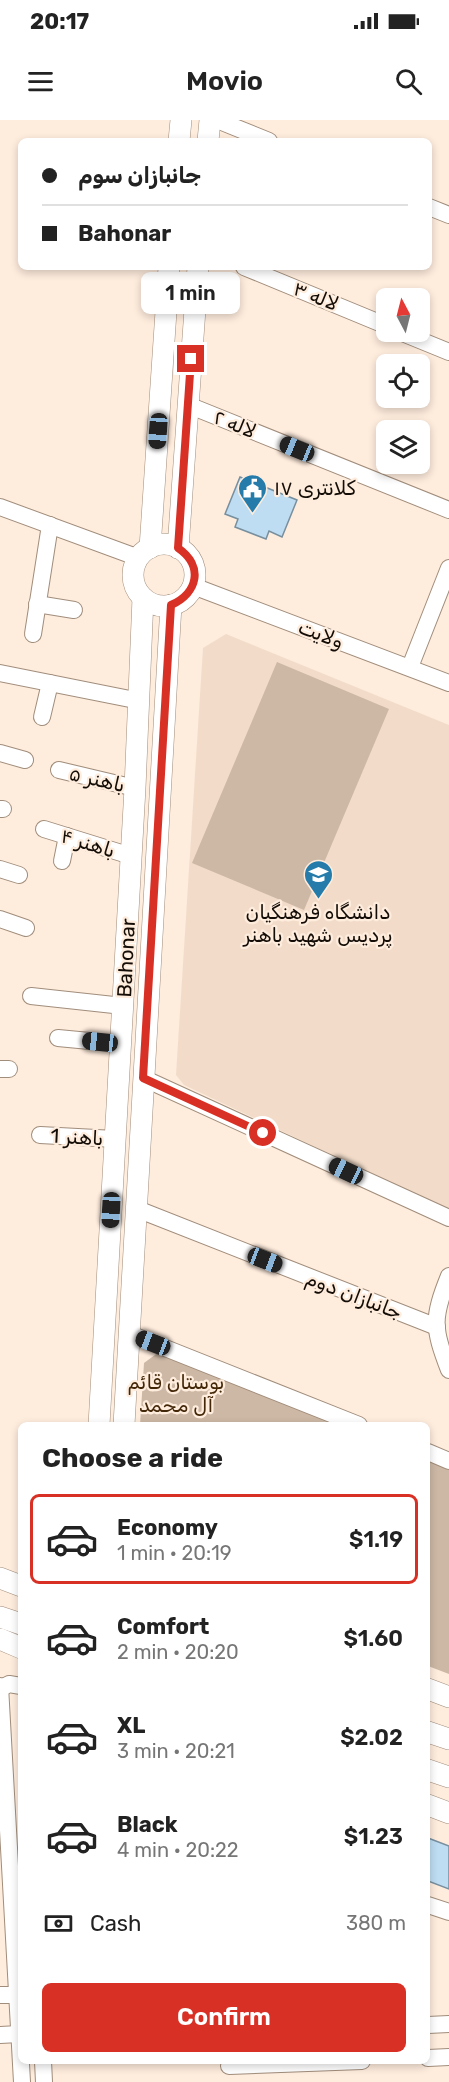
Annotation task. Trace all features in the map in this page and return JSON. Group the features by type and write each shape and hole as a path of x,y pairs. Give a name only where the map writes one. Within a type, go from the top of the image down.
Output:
{"main road":[{"path":"179,138 181,120"},
{"path":"208,138 210,120"},
{"path":"144,553 170,270"},
{"path":"178,548 198,270"},
{"path":"159,545 178,548 186,553 194,568 193,586 188,595 171,605 161,606 143,598 134,584 135,566 144,553 159,545"},
{"name":"Bahonar","path":"99,1422 140,701 143,598"},
{"name":"Bahonar","path":"124,1422 171,605"},
{"path":"0,1578 18,1585"},
{"path":"0,1617 18,1623"},
{"path":"0,1639 18,1647"},
{"path":"430,1690 449,1697"},
{"path":"430,1733 449,1739"},
{"path":"430,1771 449,1777"},
{"path":"430,1806 449,1813"}],"street":[{"path":"218,120 262,138"},
{"path":"432,208 449,215"},
{"name":"لاله ۳","path":"251,270 376,321"},
{"path":"424,342 449,352"},
{"name":"لاله ۲","path":"188,405 449,510"},
{"path":"0,507 50,525 144,553"},
{"path":"33,634 50,525"},
{"path":"410,667 449,568"},
{"name":"ولایت","path":"193,586 449,683"},
{"path":"37,604 74,610"},
{"path":"0,673 140,701"},
{"path":"42,717 50,683"},
{"path":"0,753 25,760"},
{"name":"باهنر ۵","path":"59,770 135,788"},
{"name":"باهنر ۴","path":"44,829 131,856"},
{"path":"62,861 67,836"},
{"path":"0,869 19,875"},
{"path":"0,919 26,928"},
{"path":"31,996 123,1006"},
{"path":"57,1038 121,1044"},
{"path":"143,1078 449,1218"},
{"name":"باهنر 1","path":"40,1135 115,1139"},
{"name":"جانبازان دوم","path":"137,1209 437,1327"},
{"path":"449,1276 440,1299 437,1327 437,1339 449,1370"},
{"path":"130,1335 351,1422"},
{"path":"430,1453 449,1461"},
{"path":"18,1686 9,1684 0,1687 8,1995 18,2030"},
{"path":"430,1906 449,1912"},
{"path":"430,2025 449,2024"},
{"path":"0,2035 18,2034"},
{"path":"430,2058 449,2057"},
{"path":"21,2064 22,2082"},
{"path":"43,2064 44,2082"},
{"path":"229,2070 270,2064"}],"shaded area":[{"name":"دانشگاه فرهنگیان پردیس شهید باهنر","path":"226,634 449,725 449,1210 184,1085 176,1075 203,648"}],"green space":[{"path":"277,662 389,709 304,910 192,863"},
{"name":"بوستان قائم آل محمد","path":"159,1352 332,1422 140,1422 144,1363"},
{"path":"430,1462 449,1470 449,1674 430,1667"}],"building":[{"path":"240,477 297,500 282,537 269,531 266,539 235,527 238,519 225,514"},
{"path":"430,1839 449,1846 449,1889 430,1882"}],"place":[{"name":"کلانتری ۱۷","path":"253,514"},
{"name":"دانشگاه فرهنگیان پردیس شهید باهنر","path":"318,900"}],"route":[{"path":"191,359 178,548 191,560 195,578 188,595 171,605 143,1078 263,1133"}]}
